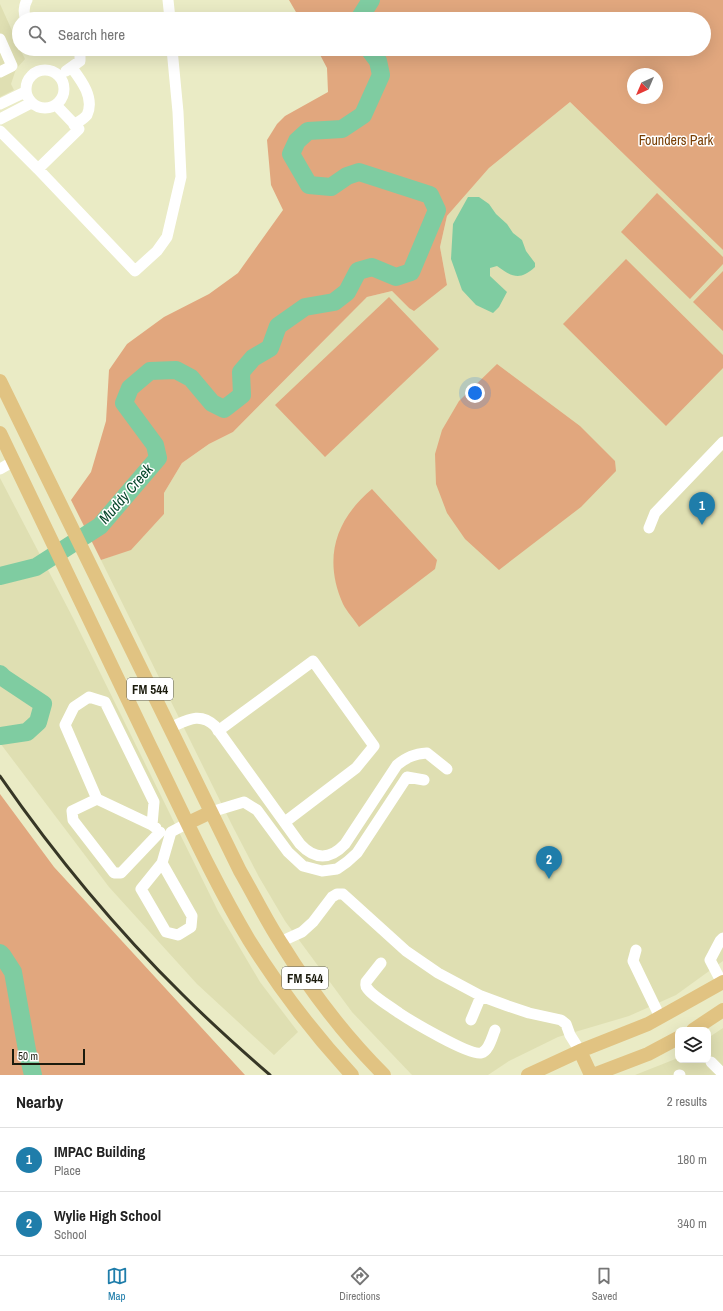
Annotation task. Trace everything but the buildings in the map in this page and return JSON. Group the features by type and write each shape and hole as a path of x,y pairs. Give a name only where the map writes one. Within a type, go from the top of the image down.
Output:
{"main road":[{"name":"FM 544","path":"0,381 240,872 294,964 338,1024 384,1075"},
{"name":"FM 544","path":"0,433 226,900 266,966 298,1011 352,1075"},
{"path":"188,823 211,812"},
{"path":"528,1075 580,1051 648,1024 723,983"},
{"path":"698,1027 723,1010"},
{"path":"580,1051 592,1075 648,1054 675,1040"}],"lane":[{"path":"24,12 27,0"},
{"path":"168,0 169,12"},
{"path":"0,39 12,66 0,72"},
{"path":"59,76 80,61 80,56"},
{"path":"0,131 135,271 157,251 167,237 181,177 173,56"},
{"path":"72,68 86,89 89,108 86,116 74,125"},
{"path":"49,70 59,76 64,88 63,95 56,105 50,108 43,108 37,107 31,103 25,92 25,86 31,75 36,71 49,70"},
{"path":"25,92 0,104 3,118 31,103"},
{"path":"38,169 78,129 56,105"},
{"path":"649,528 655,513 723,442"},
{"path":"0,469 14,461"},
{"path":"218,731 313,661 374,746 356,768 333,787 284,822"},
{"path":"97,799 72,811 73,820 114,873 121,872 156,828 154,802 105,702 89,697 74,707 66,725 97,799 156,828 171,832 188,823"},
{"path":"169,728 196,718 203,718 210,721 306,850 323,856 331,855 339,851 345,844 397,765 406,758 416,754 427,753 447,769"},
{"path":"211,812 244,802 258,810 288,852 303,866 322,871 337,869 348,862 357,852 408,777 424,780"},
{"path":"162,863 192,916 191,927 178,935 166,932 141,889 162,863 171,832"},
{"path":"280,942 302,932 313,922 332,897 337,894 343,894 406,951 438,974 481,996 529,1013 561,1020 566,1024 570,1035 580,1051"},
{"path":"723,938 720,940 710,960 723,983"},
{"path":"636,950 633,961 660,1017"},
{"path":"381,963 366,982 367,989 388,1006 428,1031 456,1045 480,1054 488,1048 495,1030"},
{"path":"471,1020 481,996"},
{"path":"711,1062 723,1074"}],"shaded area":[{"path":"0,4 12,31 12,56 24,56 25,59 16,69 11,84 14,90 0,97"},
{"path":"570,102 723,250 723,961 676,995 629,1016 558,1037 509,1061 488,1075 412,1075 352,1012 285,921 259,877 232,825 101,560 131,549 164,514 164,493 182,463 209,444 233,432 367,297 392,291 409,308 447,285 440,247 447,216 489,168"},
{"path":"468,197 479,197 489,204 513,233 522,240 526,251 535,263 535,267 520,276 507,273 497,266 490,268 490,276 507,292 499,307 493,313 476,305 462,290 451,259 453,224"},
{"path":"0,478 73,618 218,911 260,982 298,1032 274,1055 197,984 109,887 0,743"},
{"path":"723,1028 723,1075 635,1075 675,1059 675,1063 711,1063 711,1036"}],"green space":[{"name":"Founders Park","path":"289,0 723,0 723,250 570,102 489,168 447,216 440,247 447,285 414,311 392,291 367,297 233,432 209,444 182,463 164,493 164,514 131,550 101,560 71,500 91,472 106,421 109,370 127,344 164,317 209,294 238,273 283,210 271,185 267,140 277,124 285,116 328,92 327,68 321,56 711,56 711,12 296,12"},
{"path":"657,193 723,257 723,264 690,299 621,232"},
{"path":"626,259 723,355 723,368 666,426 563,324"},
{"path":"723,271 723,331 693,302"},
{"path":"389,297 439,349 325,457 275,405"},
{"path":"497,364 580,426 615,461 616,471 581,507 499,570 465,539 447,513 436,484 435,454 442,430 459,401"},
{"path":"372,489 437,560 435,569 359,627 343,604 337,587 334,571 334,556 336,541 341,527 359,501"},
{"path":"0,794 54,867 245,1075 0,1075"}],"waterway":[{"name":"Muddy Creek","path":"363,12 371,0"},
{"name":"Muddy Creek","path":"0,576 36,567 100,526 158,458 155,445 124,403 130,388 150,371 176,370 191,378 212,403 224,409 242,395 241,372 253,358 270,348 278,326 305,307 334,302 347,292 358,271 372,267 396,277 411,272 437,210 430,195 359,172 347,176 331,187 309,185 291,154 297,141 308,131 342,129 363,115 381,75 378,61 374,56"},
{"name":"Muddy Creek","path":"0,674 43,704 38,722 27,732 0,736"},
{"name":"Muddy Creek","path":"0,953 13,972 33,1075"}],"railway":[{"path":"0,776 42,834 109,917 158,970 204,1016 270,1075"}],"place":[{"name":"IMPAC Building","path":"702,525"},
{"name":"Wylie High School","path":"549,879"}]}
